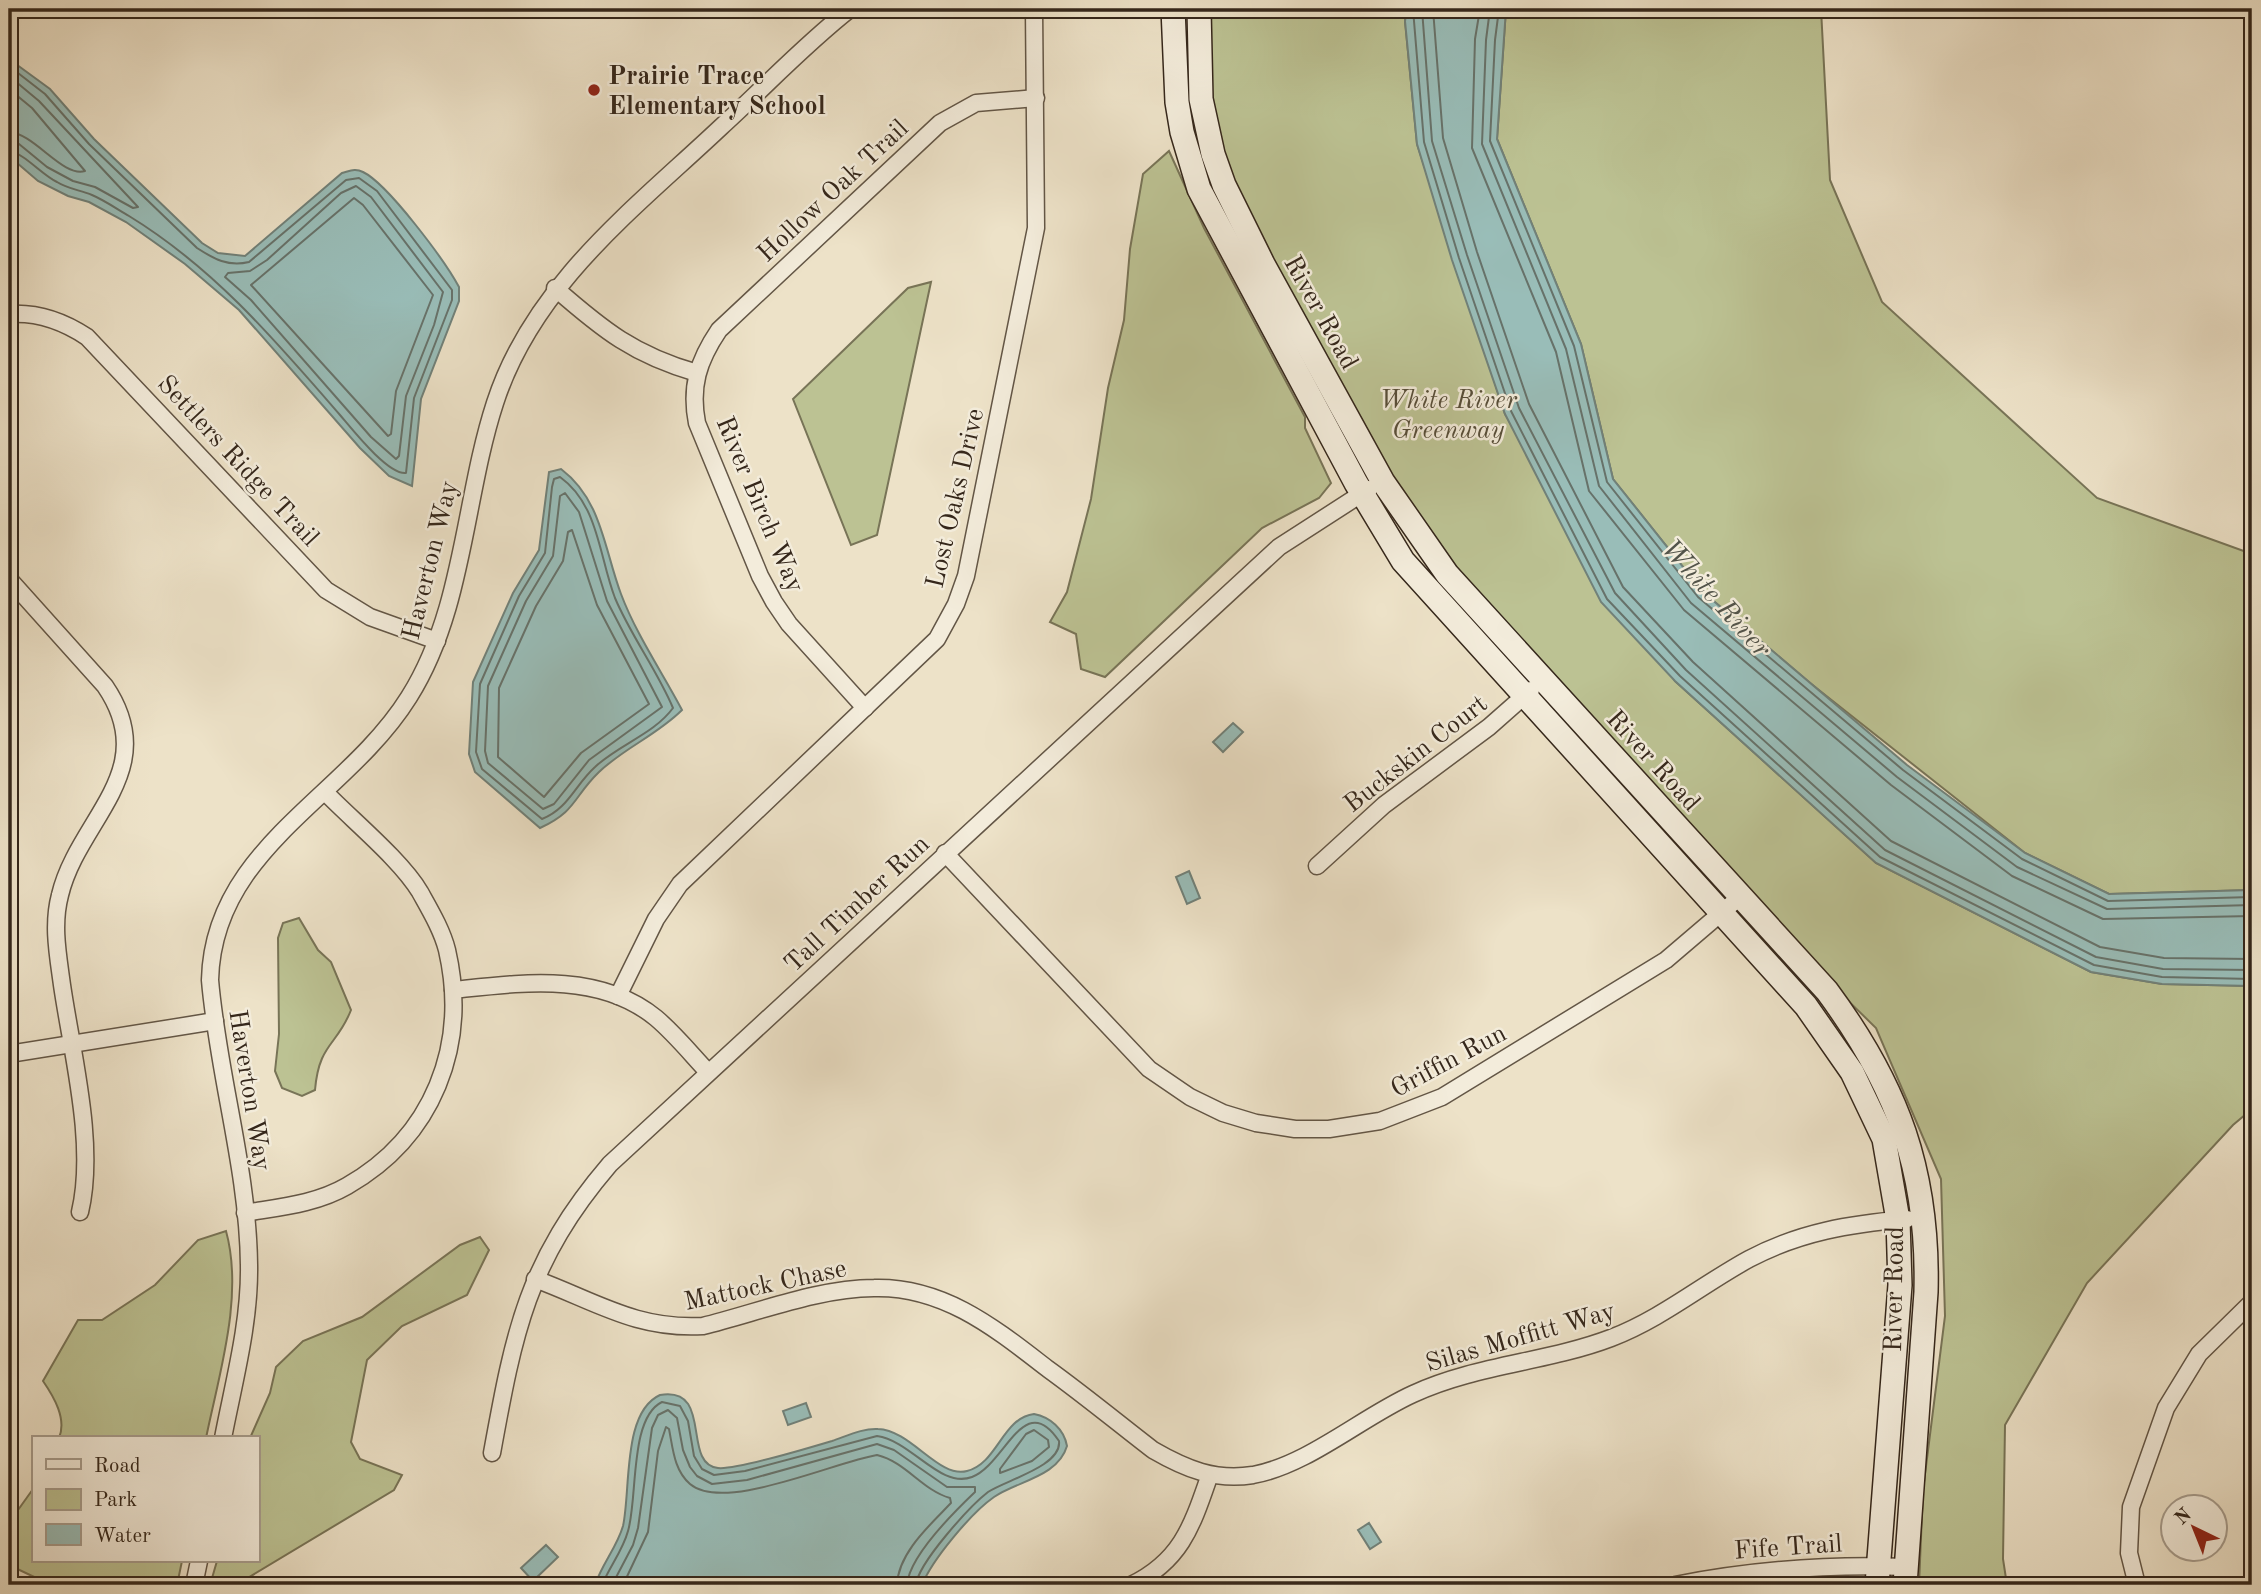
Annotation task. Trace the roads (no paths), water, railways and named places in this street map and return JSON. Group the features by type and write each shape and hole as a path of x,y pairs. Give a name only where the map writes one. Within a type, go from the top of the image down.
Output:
{"main road":[{"name":"River Road","path":"1173,9 1179,112 1199,189 1361,492 1421,584 1807,1006 1852,1072 1884,1139 1898,1220 1899,1285 1878,1576"},
{"name":"River Road","path":"1199,9 1201,99 1208,135 1224,185 1263,264 1383,482 1434,558 1827,991 1867,1047 1888,1087 1909,1145 1923,1217 1926,1292 1905,1576"}],"street":[{"name":"Haverton Way","path":"223,1436 247,1303 249,1265 245,1213 211,980 212,955 229,898 251,866 392,722 421,675 437,641 494,404 517,349 555,288 634,208 850,9"},
{"name":"Lost Oaks Drive","path":"618,996 656,919 680,884 937,639 956,604 966,576 1036,228 1034,9"},
{"name":"Hollow Oak Trail","path":"697,373 704,351 719,330 940,123 976,103 1036,98"},
{"path":"555,288 633,349 651,359 697,373"},
{"name":"Settlers Ridge Trail","path":"9,314 33,314 53,319 87,337 326,590 370,617 437,641"},
{"name":"River Birch Way","path":"697,373 693,401 697,423 760,576 789,624 865,708"},
{"name":"Tall Timber Run","path":"492,1452 516,1330 535,1279 565,1221 610,1164 1279,547 1361,492 1383,482"},
{"path":"9,579 105,686 117,706 125,738 124,764 118,783 70,866 57,909 57,950 87,1157 80,1212"},
{"name":"Buckskin Court","path":"1317,866 1384,805 1489,727 1543,679"},
{"path":"245,1213 290,1207 321,1198 346,1187 394,1152 417,1126 441,1078 451,1034 453,990 446,947 418,889 325,792"},
{"name":"Griffin Run","path":"945,853 1149,1069 1190,1097 1214,1109 1256,1123 1295,1129 1329,1129 1380,1121 1442,1097 1666,960 1741,896"},
{"path":"453,990 537,982 579,985 618,996 655,1017 708,1072"},
{"path":"9,1054 215,1021"},
{"name":"Silas Moffitt Way","path":"1209,1476 1247,1476 1278,1467 1414,1393 1458,1378 1600,1342 1628,1331 1748,1259 1799,1237 1830,1228 1923,1217"},
{"name":"Mattock Chase","path":"535,1279 639,1322 681,1327 703,1326 839,1291 874,1287 932,1297 980,1318 1153,1450 1209,1476"},
{"path":"2137,1585 2129,1553 2131,1507 2166,1408 2199,1354 2252,1302"},
{"path":"1131,1585 1163,1564 1184,1541 1209,1476"},
{"path":"194,1585 199,1562"},
{"name":"Fife Trail","path":"1675,1585 1739,1572 1791,1567 1878,1576 1905,1576"}],"water":[{"path":"1407,9 1506,9 1497,139 1581,344 1613,479 1703,592 1907,765 2025,853 2109,894 2252,890 2252,986 2162,984 2091,972 1876,863 1675,681 1601,602 1505,414 1452,260 1417,144 1405,21"},
{"path":"9,59 50,89 94,139 202,243 218,253 245,256 342,173 360,171 387,191 429,242 459,287 459,301 421,399 412,486 389,476 360,448 239,310 185,264 126,222 89,202 68,196 38,181 9,156"},
{"path":"561,469 575,481 594,510 627,609 682,710 609,763 561,816 540,828 475,772 469,754 473,682 513,593 539,550 549,472"},
{"path":"1233,723 1243,732 1223,752 1213,742"},
{"path":"1189,871 1200,898 1187,904 1176,877"},
{"path":"660,1395 676,1395 687,1402 701,1454 707,1463 718,1468 756,1462 861,1431 878,1429 902,1437 946,1468 956,1472 967,1471 986,1459 1014,1423 1034,1414 1055,1425 1063,1434 1067,1446 1055,1465 1046,1472 1003,1491 974,1514 943,1550 922,1585 595,1585 623,1526 630,1453 639,1418 648,1404"},
{"path":"806,1403 811,1417 788,1425 783,1411"},
{"path":"1369,1523 1381,1542 1370,1549 1358,1530"},
{"path":"546,1545 558,1557 533,1581 521,1568"}],"place":[{"name":"Prairie Trace Elementary School","path":"594,90"}],"park label":[{"name":"White River Greenway","path":"1448,414"}],"water label":[{"name":"White River","path":"1717,597"}]}
